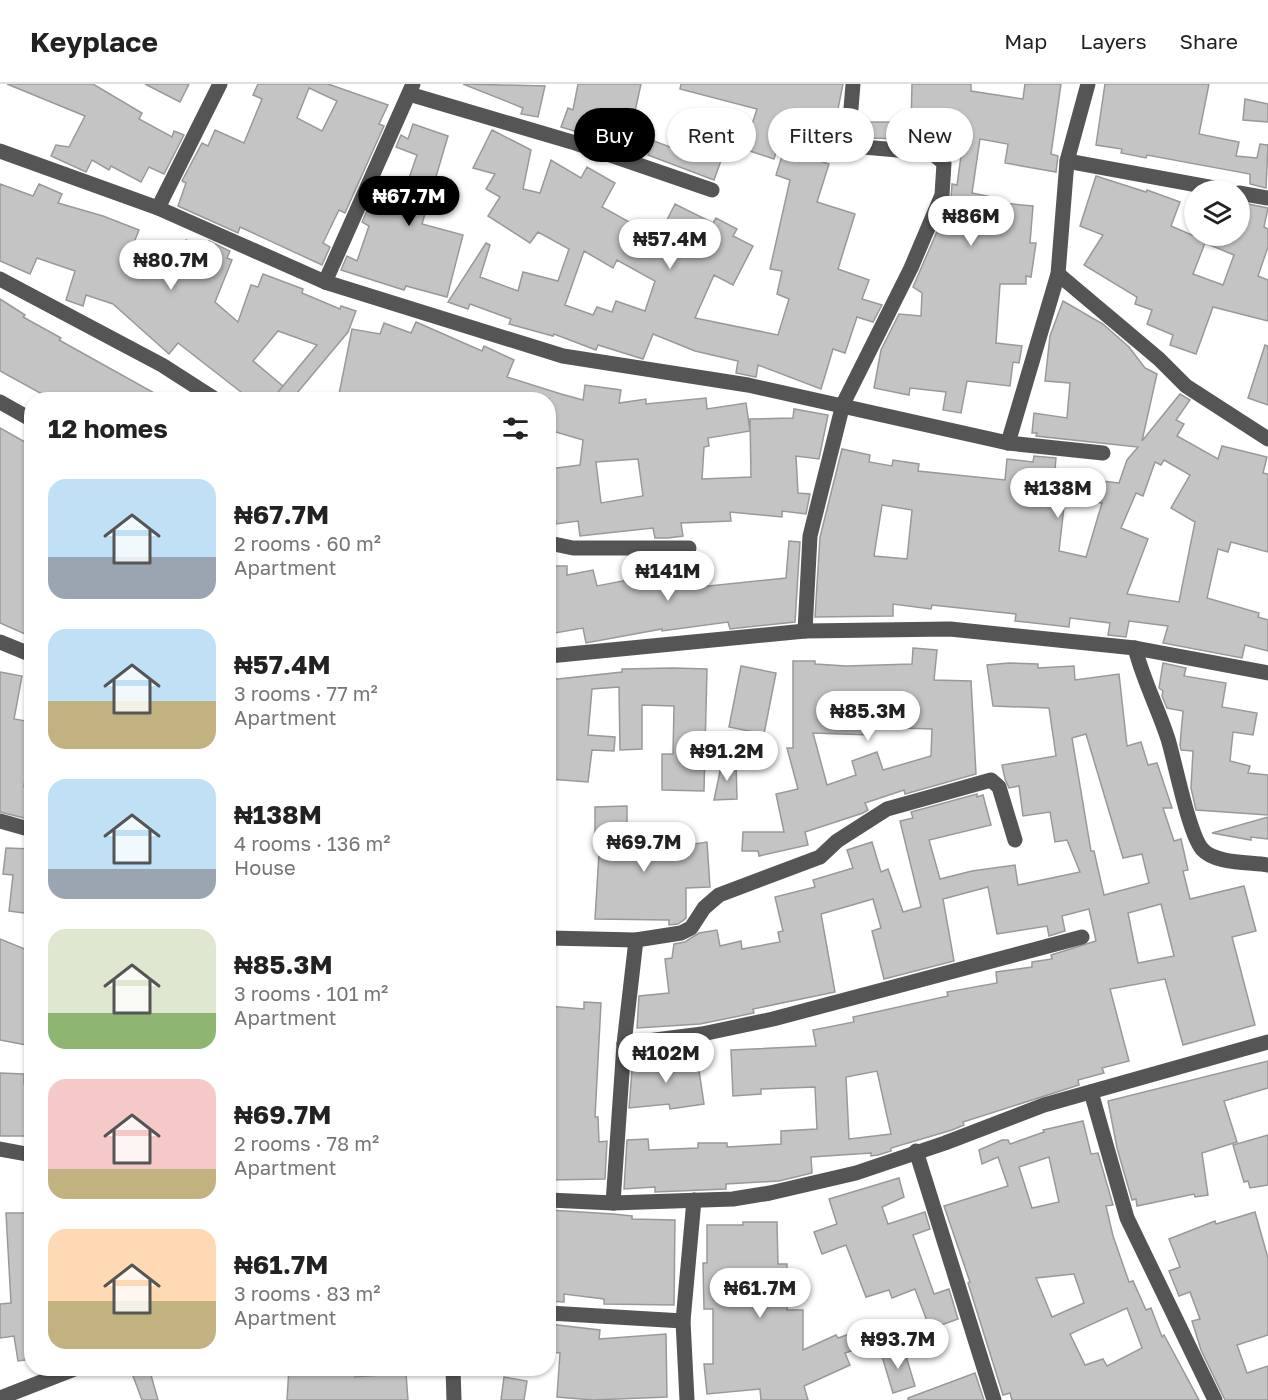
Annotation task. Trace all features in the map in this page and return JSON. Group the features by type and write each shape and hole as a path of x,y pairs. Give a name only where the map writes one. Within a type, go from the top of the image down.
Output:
{"street":[{"path":"158,208 220,84"},
{"path":"805,631 810,536 843,404 911,268 942,195 944,163 932,153 862,147 852,143 849,133 853,84"},
{"path":"1008,443 1058,274 1067,161 1088,84"},
{"path":"325,282 411,89 572,141 712,190"},
{"path":"0,151 158,208 325,282 563,356 748,385 843,404 1008,443 1104,453"},
{"path":"1067,161 1184,182"},
{"path":"1250,195 1268,198"},
{"path":"1058,274 1159,359 1186,386 1268,439"},
{"path":"0,279 162,365 204,392"},
{"path":"0,402 24,416"},
{"path":"556,544 573,548 690,548"},
{"path":"556,655 805,631 950,629 1135,648 1268,673"},
{"path":"0,642 24,652"},
{"path":"1135,648 1144,681 1168,738 1187,809 1201,848 1212,855 1228,860 1268,865"},
{"path":"556,938 636,940 681,933 691,928 704,908 718,895 820,857 837,841 887,809 991,780 999,787 1015,840"},
{"path":"0,821 24,828"},
{"path":"624,1044 702,1034 773,1019 1082,937"},
{"path":"613,1203 624,1044 636,940"},
{"path":"556,1200 613,1203 733,1199 791,1189 856,1173 945,1143 1044,1105 1268,1042"},
{"path":"1091,1092 1127,1218 1215,1400"},
{"path":"0,1149 24,1154"},
{"path":"916,1151 994,1400"},
{"path":"687,1400 683,1321 694,1200"},
{"path":"556,1313 683,1321"},
{"path":"0,1398 56,1376"},
{"path":"453,1376 454,1400"}],"building":[{"path":"7,84 93,84 142,113 139,119 172,137 174,131 184,135 164,174 149,167 141,182 111,166 109,170 92,160 86,172 51,156 56,145 69,147 85,116"},
{"path":"145,84 189,84 180,102"},
{"path":"258,84 328,84 388,105 379,124 384,126 345,213 339,210 323,243 330,247 322,265 240,227 238,233 178,206 186,183 182,181 202,143 208,146 215,130 244,143 262,99 253,95","holes":["309,88 337,101 322,131 297,118"]},
{"path":"463,84 545,86 538,117 521,114 523,108"},
{"path":"578,84 641,84 636,108 574,108 574,131 561,127 568,108 573,110"},
{"path":"681,84 843,84 838,108 768,108 768,157 756,153 756,108 680,89"},
{"path":"912,84 971,84 971,91 1023,99 1025,84 1061,84 1051,154 1058,156 1056,172 1005,163 1008,144 980,139 972,193 992,197 991,202 1033,206 1030,243 1036,243 1031,277 1026,276 1026,284 1000,284 996,343 1022,346 1019,363 1013,362 1010,386 967,381 961,413 943,410 946,392 910,388 909,395 874,388 881,350 899,314 921,316 922,293 913,287 951,199 952,184 957,185 960,162 973,162 973,108 911,108"},
{"path":"1105,84 1209,84 1199,134 1239,142 1236,156 1257,158 1260,144 1268,145 1266,188 1250,184 1250,174 1147,155 1146,158 1121,153 1122,149 1096,145"},
{"path":"1245,99 1268,104 1268,122 1243,120"},
{"path":"874,122 886,122 886,139 874,138"},
{"path":"413,124 448,136 422,224 463,235 447,297 406,286 404,290 341,270 347,256 357,261 369,226 362,222 379,184 404,193 417,155 396,147 401,135 408,139"},
{"path":"492,130 531,150 523,189 540,193 551,160 581,178 587,167 615,183 602,207 658,238 675,204 713,223 716,218 737,229 733,236 753,246 733,285 714,275 695,318 778,335 789,299 777,294 782,271 770,269 790,180 776,175 780,162 829,164 817,202 855,214 838,269 869,280 862,299 882,305 873,322 857,317 845,353 833,349 821,389 758,365 756,377 736,373 738,361 695,351 653,334 643,359 598,345 596,350 554,334 553,336 509,324 511,319 470,304 468,309 448,302 486,243 490,245 480,277 518,291 523,272 558,281 569,249 538,232 530,243 488,216 500,197 486,189 495,174 473,168","holes":["584,251 613,268 617,260 655,281 645,311 616,301 612,312 597,307 593,315 565,305"]},
{"path":"655,141 667,146 667,162 721,162 714,180 655,158"},
{"path":"1096,176 1180,202 1171,226 1184,232 1184,246 1204,246 1193,274 1223,285 1234,255 1212,246 1250,246 1250,204 1268,208 1264,227 1268,229 1268,247 1258,276 1268,280 1268,321 1213,307 1196,354 1170,345 1173,335 1147,324 1152,310 1135,304 1137,297 1084,265 1103,235 1080,226"},
{"path":"0,184 33,196 39,184 62,194 58,203 103,216 139,230 125,265 152,272 162,248 180,255 186,240 206,248 209,241 230,251 227,258 232,260 215,302 238,322 251,285 258,287 263,274 303,289 302,293 340,309 341,306 356,311 348,332 298,392 278,392 282,387 278,392 241,392 178,343 169,354 113,304 86,295 83,306 66,300 75,271 37,258 30,274 0,261","holes":["278,331 317,345 283,386 253,361"]},
{"path":"0,299 25,315 23,317 61,338 59,340 152,392 38,392 0,371"},
{"path":"1063,301 1103,324 1129,347 1145,368 1157,374 1142,441 1180,394 1190,400 1176,420 1184,424 1177,436 1218,459 1222,446 1267,457 1263,473 1268,474 1268,552 1231,542 1228,552 1218,549 1207,598 1259,613 1258,617 1268,620 1268,651 1245,645 1242,658 1163,643 1168,626 1129,621 1126,637 1108,635 1110,623 1070,618 1069,627 1015,621 1016,614 932,605 931,609 893,604 893,616 815,617 820,537 842,449 870,455 869,462 892,466 893,460 919,464 918,471 1005,480 1007,459 1033,462 1034,456 1056,458 1055,469 1068,470 1067,477 1119,483 1127,460 1138,447 1036,436 1037,433 1032,433 1034,413 1067,418 1070,383 1045,381 1050,336","holes":["1164,460 1190,475 1171,508 1195,522 1179,602 1127,594 1148,539 1121,528 1136,493 1143,496 1155,462 1161,465","1065,498 1102,503 1086,557 1059,551","882,505 912,510 907,559 874,556"]},
{"path":"416,322 482,351 484,346 514,360 507,377 555,392 339,392 352,329 380,334 384,323 411,333"},
{"path":"1265,345 1268,346 1268,405 1248,398"},
{"path":"585,385 621,390 619,403 646,399 646,404 706,398 707,409 746,403 750,431 708,438 709,446 704,447 702,479 751,477 750,419 793,418 794,409 828,415 819,459 796,456 798,493 810,494 806,514 782,511 782,517 730,512 731,521 681,523 683,536 668,538 655,538 653,528 580,536 578,521 556,524 556,468 580,465 583,440 556,432 556,392 583,400","holes":["638,459 643,496 601,503 596,462"]},
{"path":"0,428 24,442 24,634 0,623"},
{"path":"789,541 800,542 795,622 730,629 728,622 662,631 662,629 586,643 583,628 556,633 556,566 567,566 567,575 593,570 597,586 628,580 627,573 648,569 650,579 696,573 699,587 786,578"},
{"path":"913,648 937,650 934,680 971,681 976,774 905,794 904,790 865,803 868,810 863,813 805,832 808,845 759,856 758,851 742,851 743,832 784,832 776,794 798,789 787,748 793,748 793,661 815,661 815,664 846,666 912,664","holes":["868,727 932,729 931,756 883,770 877,752 852,761 856,775 827,785 813,733 871,735"]},
{"path":"1163,663 1186,668 1184,676 1226,683 1222,707 1257,713 1253,735 1233,732 1230,761 1250,766 1248,773 1268,775 1268,815 1196,810 1191,788 1193,751 1181,750 1183,711 1167,708 1162,696 1163,691 1159,688"},
{"path":"1038,664 1038,668 1074,666 1075,680 1119,674 1127,746 1141,742 1148,765 1157,763 1172,808 1163,808 1174,841 1181,839 1188,870 1183,871 1190,899 1244,886 1256,931 1232,937 1255,1025 1183,1045 1165,979 1110,989 1129,1061 1102,1068 1104,1073 1078,1080 1079,1085 963,1122 964,1125 952,1130 891,1148 891,1151 878,1155 871,1156 871,1153 811,1157 812,1173 779,1181 726,1184 726,1189 655,1192 655,1187 624,1189 627,1140 648,1139 649,1150 698,1148 698,1143 727,1143 727,1147 781,1144 781,1131 817,1129 815,1087 761,1089 761,1094 733,1096 731,1050 816,1046 813,1030 854,1022 853,1017 948,996 947,992 997,983 996,972 1032,967 1032,962 1052,959 1051,955 1096,941 1089,909 1062,916 1065,931 1049,936 1047,926 997,934 988,887 943,899 954,961 884,979 872,931 881,928 873,899 821,914 835,992 753,1009 754,1013 700,1024 637,1028 639,996 669,993 665,959 672,958 674,944 685,942 699,933 717,930 720,946 741,941 742,949 780,942 778,932 783,931 775,897 815,887 813,880 853,868 847,850 872,842 881,872 888,869 903,912 921,907 900,821 913,818 911,812 977,794 977,797 983,795 991,825 929,840 940,879 972,871 1015,865 1018,885 1080,872 1067,840 1055,842 1050,812 1023,816 1019,786 1009,788 1002,765 1056,756 1049,708 993,706 987,665","holes":["1086,734 1123,858 1142,854 1149,883 1104,895 1094,851 1091,851 1072,738","1161,904 1174,956 1138,963 1128,913","877,1071 891,1134 849,1139 846,1077"]},
{"path":"741,666 776,673 764,734 729,727"},
{"path":"622,669 707,669 704,791 662,790 662,754 673,754 674,706 642,705 642,749 620,750 619,687 592,689 588,735 615,737 614,751 592,750 588,782 556,780 556,679 622,672"},
{"path":"0,672 22,676 14,719 24,721 24,818 0,812"},
{"path":"722,762 736,762 737,799 714,800"},
{"path":"627,806 627,840 688,845 707,842 710,887 686,888 686,918 678,924 669,925 669,920 595,919 600,837 595,837 595,807"},
{"path":"1268,817 1268,839 1251,837 1251,840 1212,833"},
{"path":"6,848 24,849 24,913 9,911 13,875 3,874"},
{"path":"0,939 24,949 24,1044 0,1040"},
{"path":"584,1002 601,1003 595,1117 598,1117 599,1142 607,1141 605,1179 556,1180 556,1007 584,1009"},
{"path":"646,1057 647,1065 697,1057 704,1104 670,1109 669,1104 629,1108 633,1058"},
{"path":"1268,1061 1268,1088 1224,1101 1237,1142 1202,1153 1208,1195 1195,1197 1194,1194 1137,1206 1136,1199 1132,1200 1117,1148 1108,1101"},
{"path":"0,1073 24,1074 24,1136 0,1136"},
{"path":"1083,1121 1091,1154 1098,1153 1113,1205 1106,1206 1113,1236 1129,1282 1133,1281 1146,1310 1151,1308 1162,1337 1164,1335 1199,1400 1012,1400 1010,1393 1003,1395 968,1283 970,1282 944,1206 1008,1186 998,1157 982,1164 979,1150 1002,1140 1008,1140 1010,1144 1044,1132 1043,1130","holes":["1049,1157 1059,1202 1032,1208 1019,1167","1074,1274 1084,1303 1052,1317 1036,1278","1127,1308 1142,1348 1107,1366 1103,1359 1085,1365 1070,1334"]},
{"path":"1268,1135 1268,1185 1250,1188 1248,1181 1244,1182 1233,1145"},
{"path":"899,1178 904,1197 882,1207 888,1224 925,1212 930,1229 913,1235 934,1294 949,1289 958,1319 930,1329 915,1289 892,1298 889,1290 866,1297 846,1245 822,1254 814,1232 837,1224 829,1199"},
{"path":"556,1210 632,1216 632,1219 675,1220 674,1305 604,1304 604,1299 564,1294 564,1302 556,1301"},
{"path":"1255,1212 1268,1258 1268,1335 1237,1345 1247,1373 1268,1366 1268,1400 1225,1400 1201,1350 1192,1321 1200,1319 1190,1292 1179,1296 1169,1271 1180,1267 1169,1239 1215,1221 1216,1224"},
{"path":"6,1213 24,1213 24,1360 18,1361 14,1336 0,1338 0,1304 11,1303"},
{"path":"743,1222 777,1222 778,1264 787,1264 787,1310 803,1310 803,1350 836,1335 838,1338 861,1330 866,1346 845,1353 850,1365 804,1386 808,1400 761,1400 760,1389 707,1394 704,1364 713,1364 713,1309 704,1309 703,1263 707,1263 707,1225 743,1225"},
{"path":"556,1325 600,1330 599,1339 666,1334 667,1397 593,1400 557,1397 560,1353 556,1353"},
{"path":"903,1346 915,1386 893,1393 881,1353"},
{"path":"975,1373 984,1400 908,1400 908,1398"},
{"path":"133,1376 151,1376 158,1400 142,1400"},
{"path":"288,1376 406,1376 408,1400 287,1400"},
{"path":"504,1377 527,1381 524,1400 501,1400"}]}
